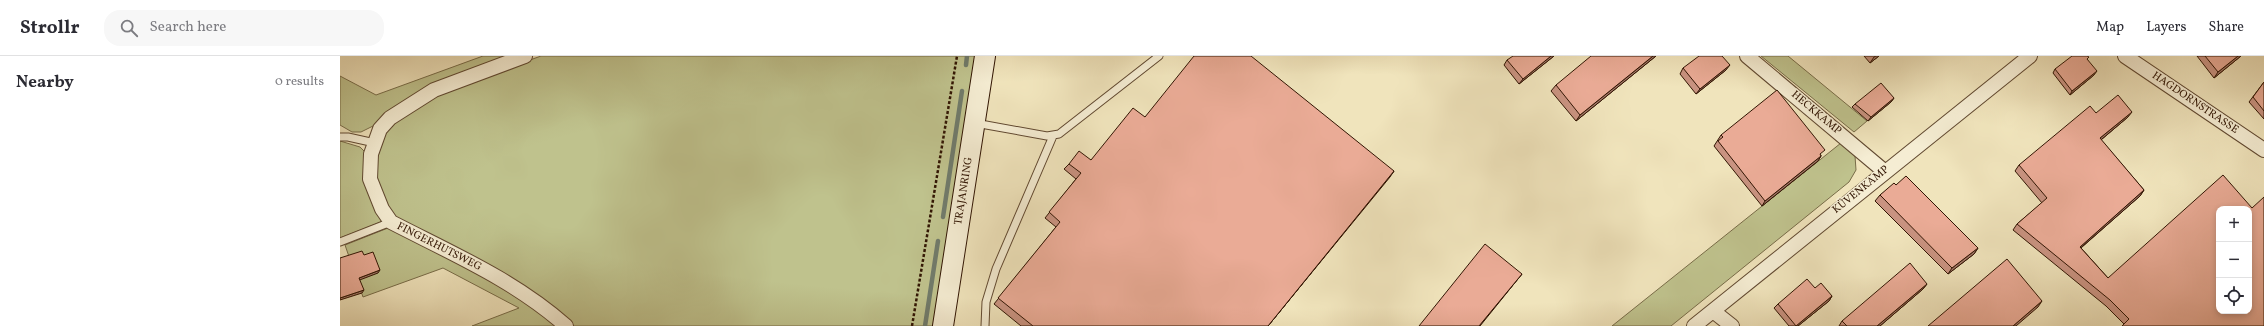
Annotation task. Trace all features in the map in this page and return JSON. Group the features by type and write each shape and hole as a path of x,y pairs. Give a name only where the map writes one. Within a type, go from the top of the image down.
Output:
{"main road":[{"name":"TRAJANRING","path":"943,326 985,56"}],"street":[{"name":"FINGERHUTSWEG","path":"526,56 434,90 390,118 380,129 371,154 370,179 382,209 391,222 501,278 540,303 566,326"},
{"name":"HECKKAMP","path":"1747,56 1884,171"},
{"name":"KÜVENKAMP","path":"1694,326 1884,171 2030,56"},
{"name":"HAGDORNSTRASSE","path":"2125,56 2264,150"},
{"path":"1712,311 1732,326"}],"lane":[{"path":"975,123 1053,136 1066,131 1159,56"},
{"path":"340,137 348,136 375,143"},
{"path":"985,326 986,302 996,269 1053,136"},
{"path":"340,242 391,222"}],"path":[{"path":"912,326 957,56"}],"green space":[{"path":"483,56 513,56 361,132 352,132 340,125 340,76 376,95"},
{"path":"541,56 976,56 934,326 572,326 399,219 390,211 375,178 375,164 386,133 395,122 442,92"},
{"path":"1761,56 1788,56 1867,121 1854,132"},
{"path":"340,141 360,147 366,153 382,215 381,222 340,238"},
{"path":"1841,143 1855,156 1856,170 1849,182 1671,326 1612,326"},
{"path":"388,228 485,274 559,326 472,326 519,308 443,268 363,297 345,245"}],"building":[{"path":"1194,56 1251,56 1394,171 1268,326 1033,326 998,298 1060,222 1049,212 1081,173 1069,164 1079,151 1091,160 1133,108 1145,117"},
{"path":"1513,56 1551,56 1523,79 1507,60"},
{"path":"1591,56 1653,56 1580,115 1556,85"},
{"path":"1699,56 1722,56 1730,65 1700,89 1683,68"},
{"path":"2072,56 2089,57 2087,59 2097,71 2072,91 2055,69"},
{"path":"2205,56 2238,56 2218,72"},
{"path":"2264,82 2264,111 2253,97"},
{"path":"1881,83 1894,98 1871,117 1855,104"},
{"path":"1777,90 1825,150 1820,154 1821,156 1765,201 1718,141 1723,137 1721,135"},
{"path":"2118,95 2132,112 2100,138 2144,190 2080,247 2108,278 2223,175 2250,206 2216,206 2216,314 2252,314 2252,208 2264,197 2264,326 2122,326 2129,319 2110,300 2017,224 2047,198 2019,165 2090,106 2096,113"},
{"path":"1906,176 1978,248 1952,268 1880,195 1894,183 1896,185"},
{"path":"1485,244 1522,274 1479,326 1419,326"},
{"path":"362,251 364,255 373,252 380,270 359,278 364,290 340,298 340,258"},
{"path":"2007,259 2042,301 2013,326 1928,326"},
{"path":"1910,263 1927,284 1877,326 1847,326 1842,321"},
{"path":"1807,279 1815,288 1821,283 1832,296 1796,326 1778,304"}],"waterway":[{"path":"966,65 967,56"},
{"path":"943,217 962,91"},
{"path":"925,326 938,241"}]}
